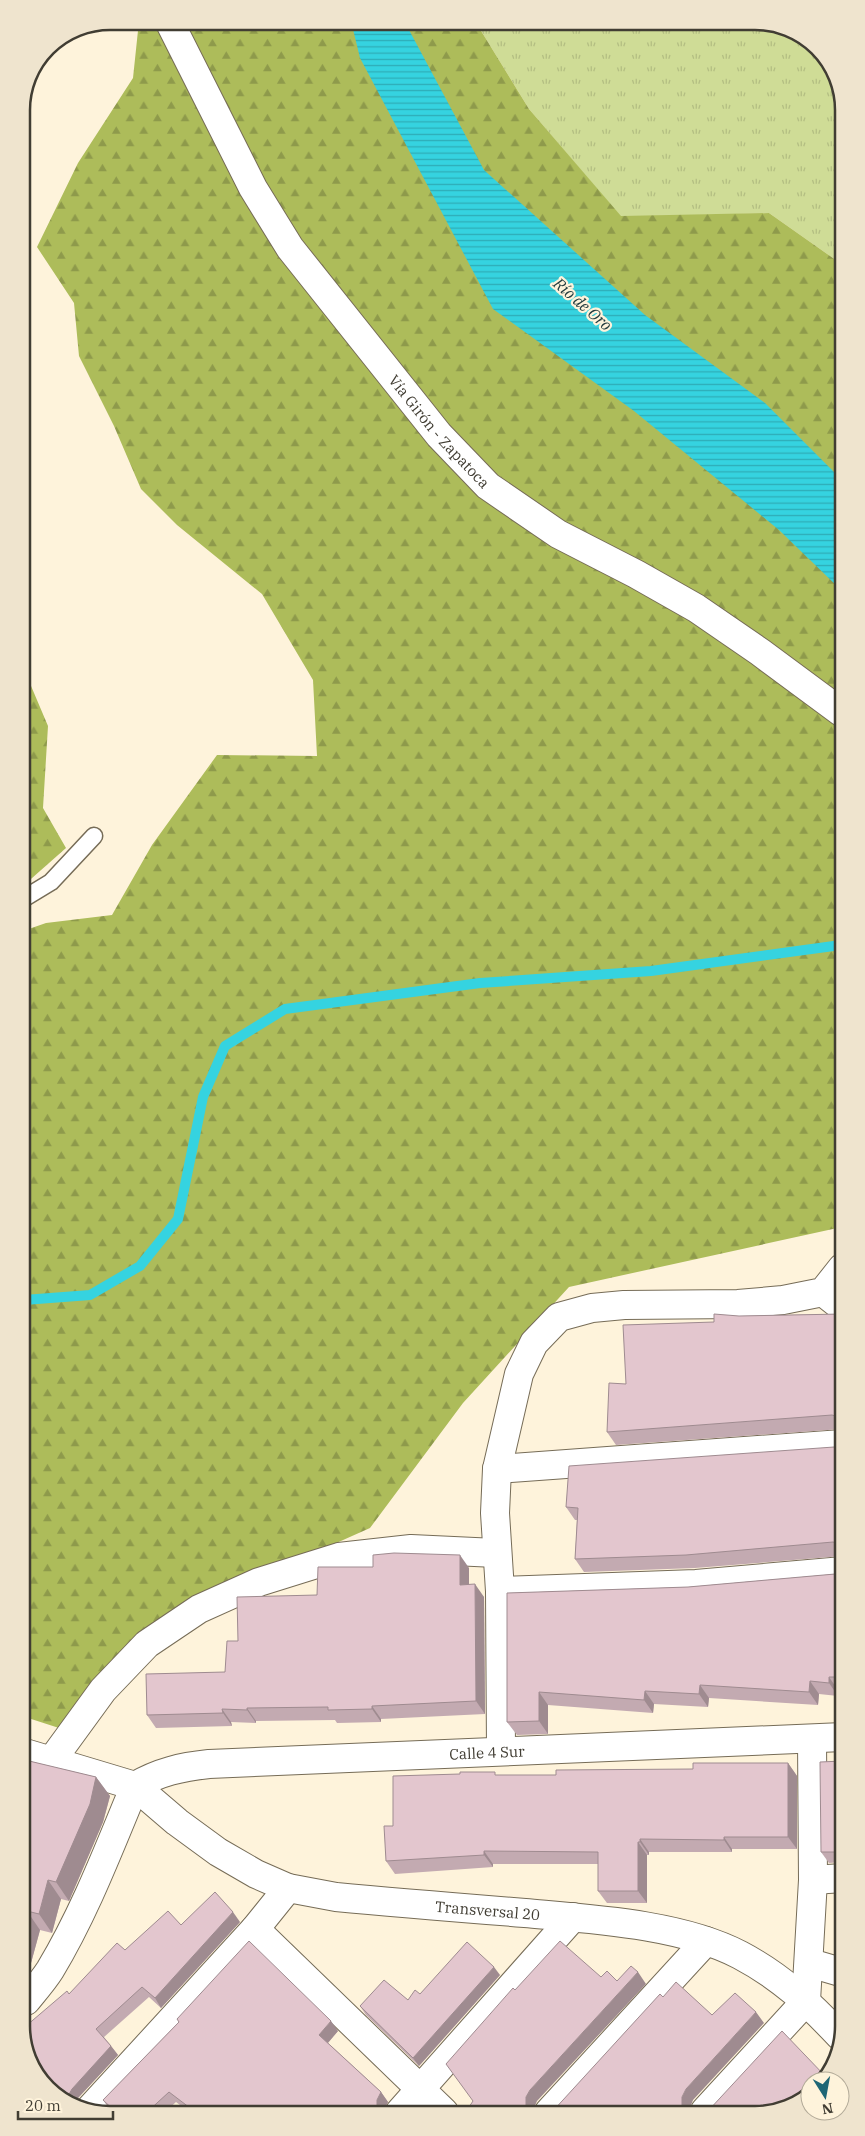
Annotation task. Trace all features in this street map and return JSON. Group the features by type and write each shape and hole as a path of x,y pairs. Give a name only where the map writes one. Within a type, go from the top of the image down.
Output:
{"street":[{"name":"Vía Girón - Zapatoca","path":"173,30 252,188 290,248 439,435 482,480 558,534 636,574 696,608 835,708"},
{"path":"501,1750 500,1591 496,1553 495,1513 497,1469 519,1374 534,1343 559,1317 592,1308 624,1305 738,1304 783,1300 833,1299"},
{"path":"497,1469 835,1445"},
{"path":"52,1760 103,1690 147,1644 199,1609 259,1582 339,1557 411,1549 496,1553"},
{"path":"500,1591 696,1584 835,1572"},
{"name":"Calle 4 Sur","path":"135,1786 152,1776 179,1767 208,1764 501,1750 835,1738"},
{"path":"710,2106 806,2000 810,1964 813,1880 812,1739"},
{"path":"30,1754 135,1786 98,1875 71,1931 49,1972 30,1995"},
{"name":"Transversal 20","path":"135,1786 177,1822 218,1852 256,1874 288,1888 336,1897 572,1917 632,1924 706,1941 740,1955 770,1973 806,2000 834,2030"},
{"path":"813,1880 835,1879"},
{"path":"95,2104 254,1929 288,1888"},
{"path":"406,2106 572,1917"},
{"path":"254,1929 438,2106"},
{"path":"555,2106 706,1941"},
{"path":"810,1964 835,1971"}],"lane":[{"path":"30,895 51,882 94,836"}],"green space":[{"path":"138,30 481,30 529,109 621,216 769,213 835,259 835,1229 569,1287 463,1403 370,1528 159,1622 59,1728 30,1719 30,929 46,923 112,915 152,845 217,755 317,756 313,680 262,594 177,525 141,489 114,426 79,356 74,303 37,247 78,163 133,78"},
{"path":"481,30 760,30 785,36 804,47 818,61 831,85 835,110 835,259 769,213 621,217 529,109"},
{"path":"30,684 48,726 43,808 66,848 30,880"}],"water":[{"name":"Río de Oro","path":"353,30 409,30 484,170 645,315 765,403 835,473 835,584 779,530 634,411 493,309 360,58"}],"building":[{"path":"714,1314 739,1316 835,1314 835,1416 607,1432 609,1383 626,1384 623,1325 714,1322"},
{"path":"834,1447 835,1543 686,1555 575,1559 578,1508 566,1507 569,1466"},
{"path":"394,1553 460,1555 460,1585 475,1584 476,1701 372,1706 372,1709 328,1710 328,1707 247,1708 247,1710 222,1709 223,1713 147,1715 146,1674 225,1672 227,1641 238,1641 237,1597 317,1595 318,1567 373,1567 373,1555"},
{"path":"835,1574 835,1677 829,1677 829,1683 810,1681 809,1692 700,1685 699,1694 645,1691 644,1700 539,1692 539,1721 507,1722 507,1593 688,1587"},
{"path":"30,1761 96,1777 90,1804 56,1882 48,1880 39,1914 30,1912"},
{"path":"835,1761 835,1852 821,1852 820,1762"},
{"path":"693,1763 788,1763 788,1837 724,1837 724,1840 640,1839 640,1842 638,1842 638,1891 598,1891 598,1852 484,1851 484,1855 386,1861 384,1826 393,1826 393,1776 460,1774 460,1772 495,1772 495,1775 556,1775 556,1770 693,1769"},
{"path":"215,1892 233,1912 155,1998 142,1987 96,2029 111,2046 69,2094 61,2089 41,2066 34,2051 30,2023 67,1991 69,1994 117,1943 125,1950 168,1911 181,1925"},
{"path":"249,1941 331,2021 319,2035 381,2092 377,2100 377,2106 187,2106 169,2092 154,2106 109,2106 103,2100 179,2022 177,2019"},
{"path":"560,1941 601,1977 607,1971 617,1981 631,1966 638,1972 530,2090 526,2097 527,2106 470,2106 473,2101 446,2064 513,1988 515,1990"},
{"path":"467,1942 494,1967 413,2058 360,2006 384,1980 408,2000 415,1990 420,1994"},
{"path":"676,1982 712,2015 735,1993 756,2012 686,2089 682,2097 683,2106 557,2106 660,1994 663,1997"},
{"path":"782,2031 820,2071 800,2071 800,2091 790,2098 780,2102 754,2106 713,2106"}],"waterway":[{"path":"30,1300 90,1295 140,1266 178,1219 203,1097 225,1046 285,1009 480,983 651,971 835,946"}]}
